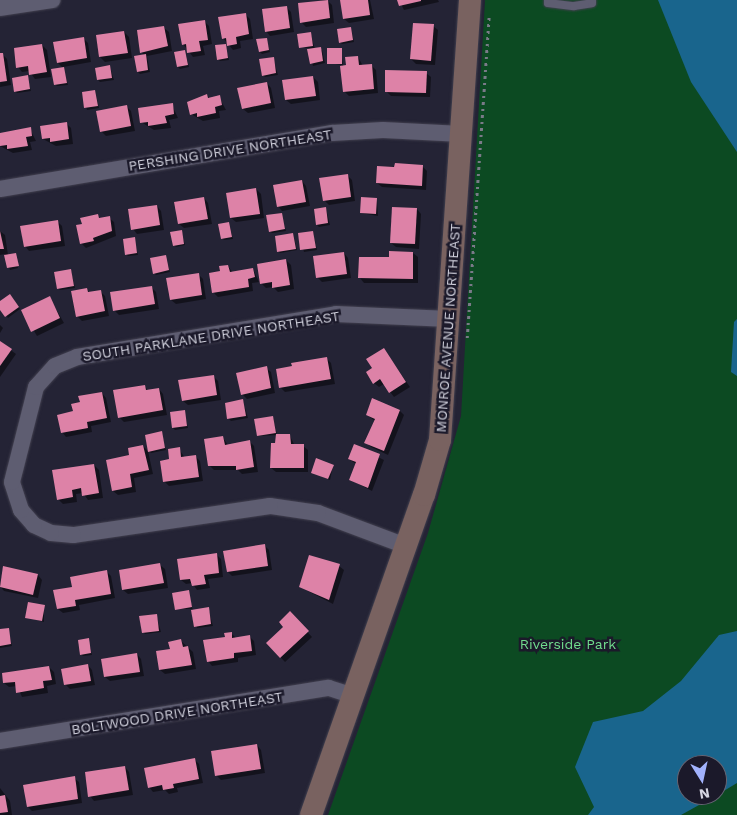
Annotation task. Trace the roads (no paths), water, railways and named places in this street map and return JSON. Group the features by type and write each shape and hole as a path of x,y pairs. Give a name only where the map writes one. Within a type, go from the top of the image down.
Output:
{"main road":[{"name":"MONROE AVENUE NORTHEAST","path":"311,815 406,546 440,440 470,0"}],"street":[{"path":"0,8 52,0"},
{"name":"PERSHING DRIVE NORTHEAST","path":"0,189 332,133 382,130 462,134"},
{"name":"SOUTH PARKLANE DRIVE NORTHEAST","path":"406,546 318,513 270,506 73,536 51,533 34,525 21,510 12,482 36,387 55,366 77,357 336,314 449,319"},
{"name":"BOLTWOOD DRIVE NORTHEAST","path":"0,741 329,688 354,696"}],"lane":[{"path":"548,0 548,3 574,6 592,3 592,0"}],"water":[{"path":"658,0 737,0 737,152 691,82"},
{"path":"737,319 737,376 731,372 734,322"},
{"path":"737,631 737,783 727,789 727,755 677,755 677,805 699,805 681,815 588,815 594,807 575,767 593,722 643,711 681,681 719,635"}],"park label":[{"name":"Riverside Park","path":"568,644"}]}
